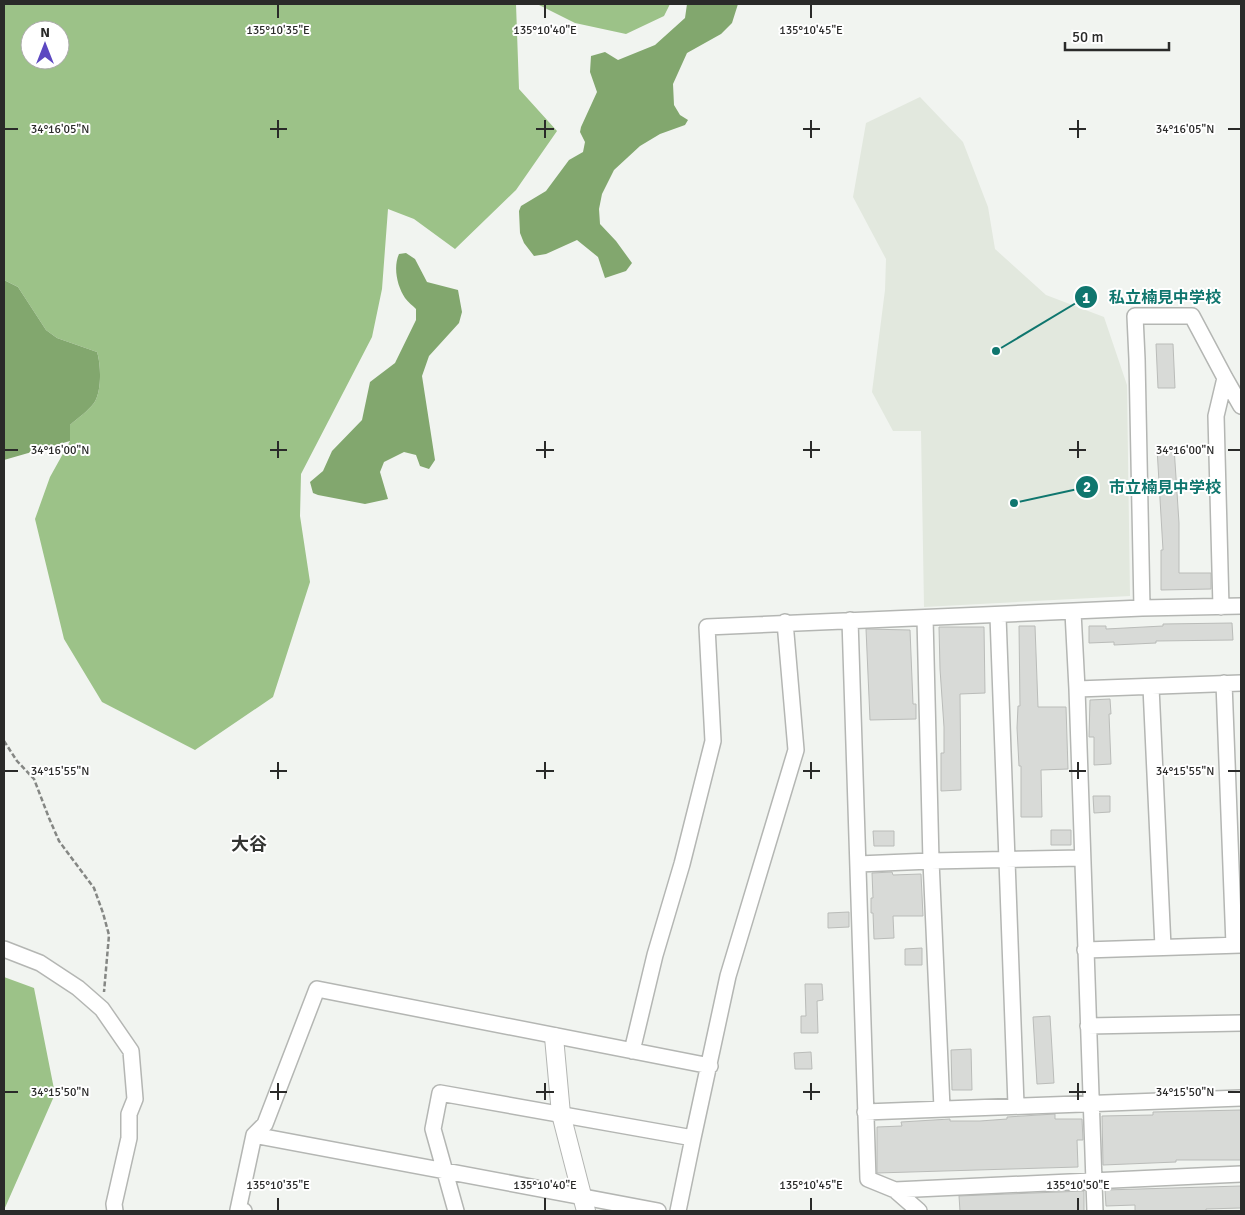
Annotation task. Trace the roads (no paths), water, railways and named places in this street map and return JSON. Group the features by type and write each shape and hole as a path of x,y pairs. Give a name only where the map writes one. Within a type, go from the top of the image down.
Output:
{"street":[{"path":"1142,608 1135,316 1192,316 1224,378 1241,406"},
{"path":"1221,607 1216,416 1224,378"},
{"path":"632,1051 655,955 682,864 713,741 707,627 785,622 1241,606"},
{"path":"1073,612 1095,1211"},
{"path":"998,616 1016,1105"},
{"path":"925,618 931,861 942,1108"},
{"path":"850,620 868,1179 895,1190 919,1211"},
{"path":"678,1211 728,976 796,750 785,622"},
{"path":"1077,689 1241,683"},
{"path":"1086,950 1238,945 1224,684"},
{"path":"1152,687 1163,947"},
{"path":"858,864 1082,858"},
{"path":"4,949 40,963 78,988 102,1009 131,1051 136,1099 129,1114 129,1138 114,1204 115,1211"},
{"path":"244,1211 238,1210 254,1135 265,1124 317,989 710,1066"},
{"path":"1088,1026 1241,1023"},
{"path":"554,1036 561,1114 585,1204"},
{"path":"456,1211 433,1129 440,1093 693,1138"},
{"path":"865,1112 1241,1098"},
{"path":"254,1135 445,1171 585,1204 658,1211"},
{"path":"895,1190 1241,1174"}],"place":[{"name":"私立楠見中学校","path":"996,351"},
{"name":"市立楠見中学校","path":"1014,503"}],"district":[{"name":"大谷","path":"249,844"}]}
